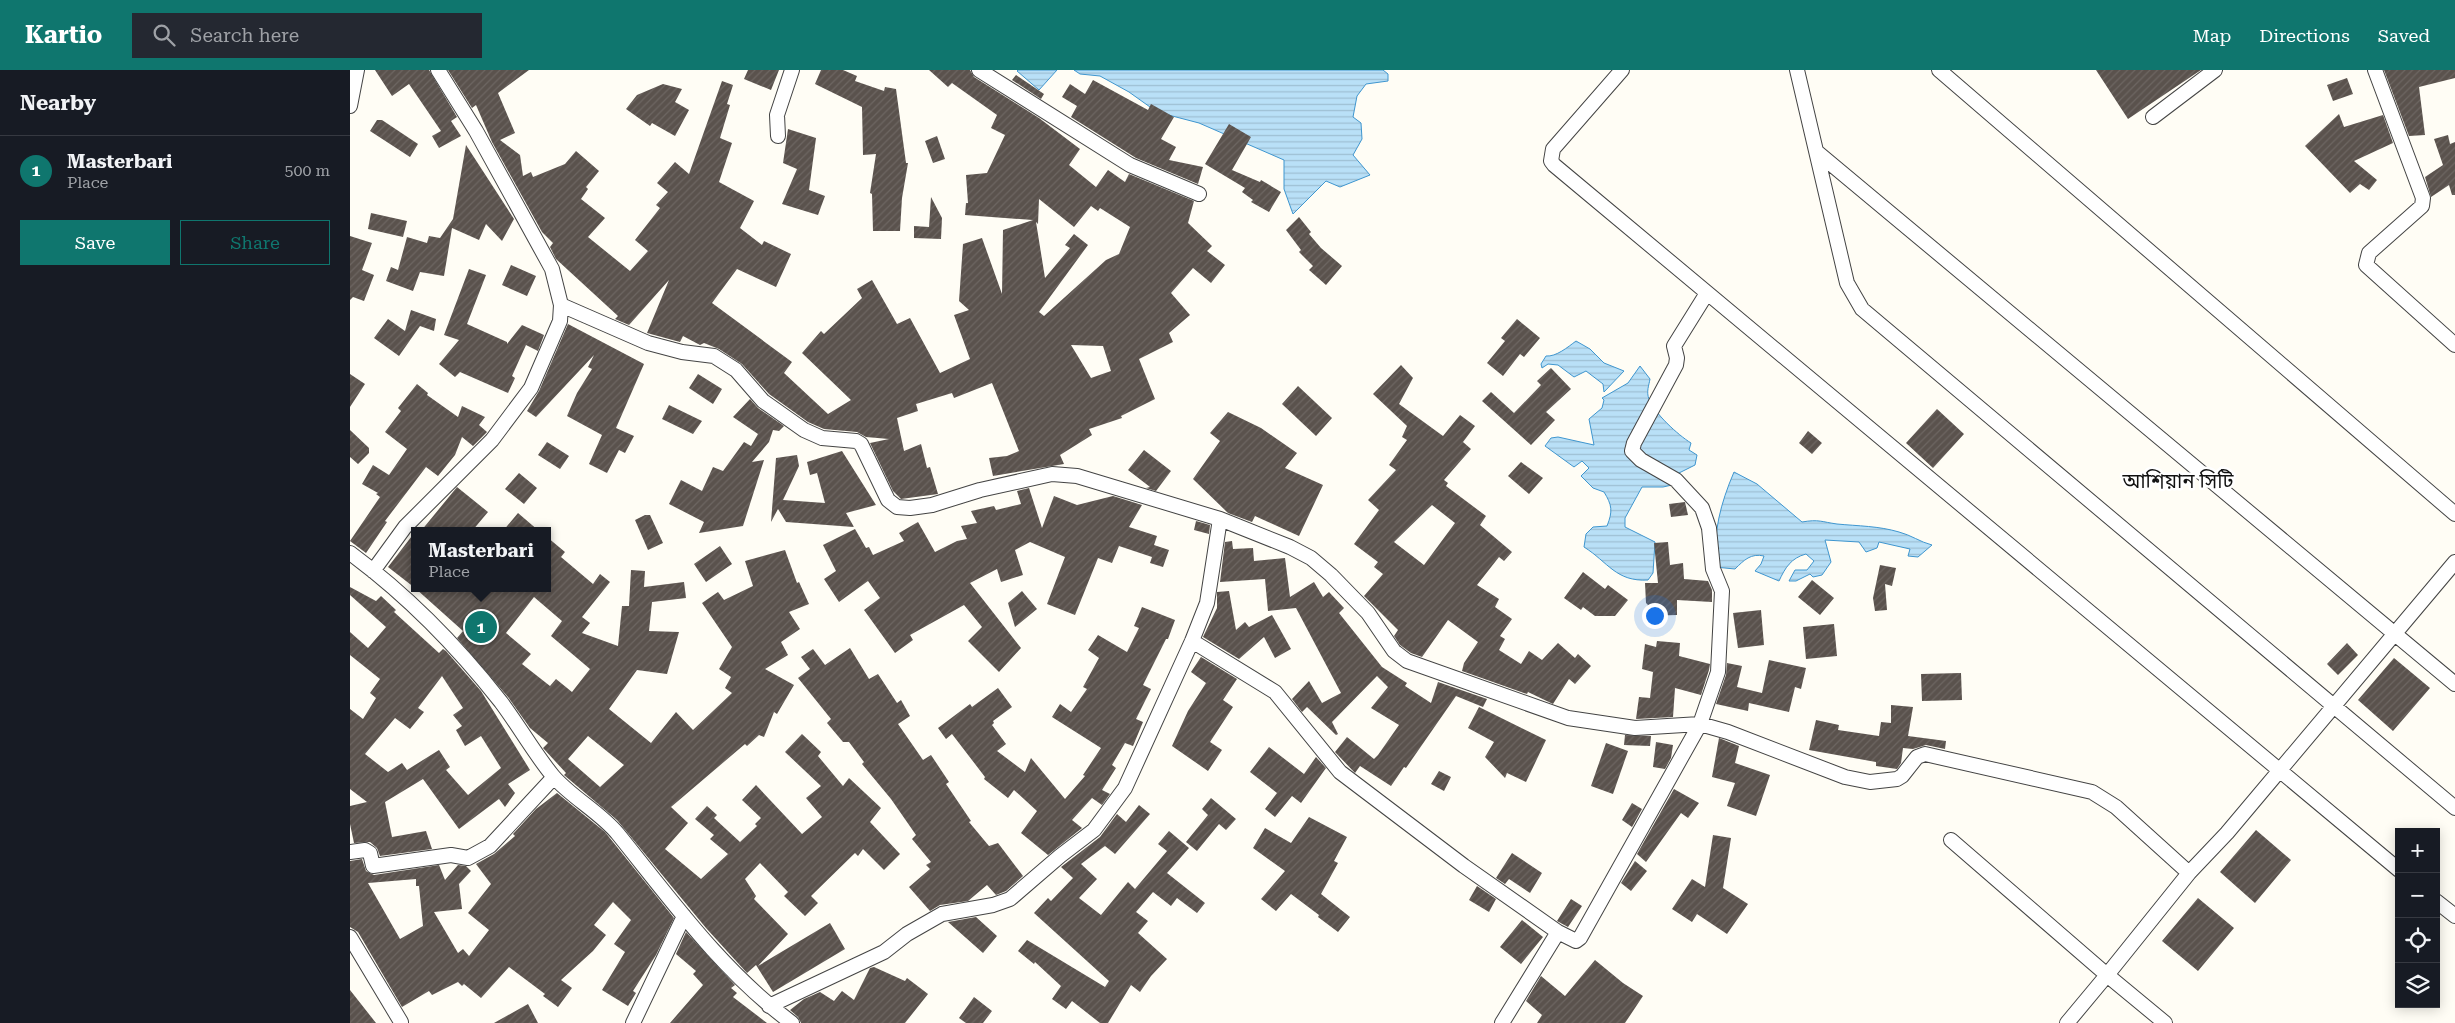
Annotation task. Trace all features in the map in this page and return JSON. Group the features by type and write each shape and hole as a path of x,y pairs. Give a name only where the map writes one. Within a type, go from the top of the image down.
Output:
{"street":[{"path":"350,106 357,70"},
{"path":"373,571 405,527 492,440 531,388 560,321 561,305 552,269 476,132 438,70"},
{"path":"778,136 777,115 792,70"},
{"path":"979,70 1130,165 1199,194"},
{"path":"1622,70 1553,149 1551,161 2395,867"},
{"path":"1797,70 1847,283 1862,309 2455,808"},
{"path":"1939,70 2455,514"},
{"path":"2153,117 2215,70"},
{"path":"2375,70 2423,198 2422,206 2369,253 2366,264 2455,345"},
{"path":"1818,153 2455,684"},
{"path":"1192,641 1275,692 1340,772 1464,866 1558,932 1576,940 1580,938 1700,724 1718,672 1722,591 1713,569 1709,528 1702,508 1676,480 1641,460 1632,451 1634,443 1676,365 1678,358 1674,346 1707,293"},
{"path":"561,305 648,343 682,352 714,356 736,370 763,401 804,430 822,438 856,441 861,444 888,500 897,507 910,508 932,505 980,490 1052,474 1077,476 1220,519 1311,558 1331,575 1368,613 1394,651 1407,661 1568,718 1635,728 1700,724 1728,732 1845,778 1870,782 1897,779 1902,776 1917,757 1925,754 2092,792 2116,807 2189,873"},
{"path":"769,1006 884,952 907,934 942,914 993,905 1010,899 1094,830 1125,788 1192,641 1206,603 1220,519"},
{"path":"350,554 373,571 460,650 502,703 554,777 616,832 712,951 769,1006 792,1023"},
{"path":"2067,1023 2189,873 2227,833 2455,562"},
{"path":"350,852 365,850 370,853 373,866 451,855 468,858 490,846 554,777"},
{"path":"1951,840 2165,1023"},
{"path":"2440,904 2455,916"},
{"path":"633,1023 684,916"},
{"path":"1502,1023 1558,932"},
{"path":"350,937 401,1022"}],"water":[{"path":"1018,70 1057,70 1039,90 1017,71"},
{"path":"1074,70 1383,70 1388,74 1388,81 1366,84 1357,96 1353,117 1361,123 1362,139 1353,155 1370,175 1340,187 1326,181 1293,214 1284,189 1284,160 1199,123 1157,112 1129,92 1100,76 1080,74"},
{"path":"1576,341 1590,349 1604,363 1624,371 1604,392 1603,384 1586,371 1574,377 1558,365 1548,364 1542,368 1541,364 1546,356 1566,349"},
{"path":"1640,366 1650,379 1648,394 1652,405 1667,423 1691,443 1689,450 1697,455 1695,465 1679,473 1672,485 1642,487 1625,518 1625,527 1655,542 1653,573 1648,580 1637,580 1620,574 1584,547 1586,534 1593,527 1607,526 1611,512 1609,501 1604,492 1593,488 1581,476 1589,468 1582,461 1574,467 1545,446 1551,438 1558,437 1594,445 1589,419 1602,408 1604,400 1602,398 1628,383"},
{"path":"1734,472 1757,484 1802,522 1817,521 1884,528 1903,533 1932,545 1918,557 1908,556 1910,549 1879,542 1877,548 1866,552 1859,542 1825,540 1831,562 1822,575 1813,577 1810,574 1796,581 1789,581 1795,570 1807,570 1814,561 1806,554 1796,558 1789,564 1779,581 1755,571 1761,564 1764,556 1751,556 1735,569 1715,567 1719,518"}],"building":[{"path":"375,70 429,70 457,117 451,121 461,136 439,148 432,136 441,131 409,84 392,96"},
{"path":"448,70 529,70 498,93 515,133 500,140 520,155 523,176 531,172 533,177 565,164 576,151 599,171 586,187 588,189 581,199 605,218 588,237 630,271 648,251 635,240 660,208 656,205 668,192 657,183 675,162 689,174 722,81 733,85 727,104 730,105 720,138 732,143 719,182 754,201 740,228 762,245 764,241 791,254 776,287 737,269 712,303 792,362 784,373 828,414 851,400 802,353 821,331 824,334 862,298 857,289 872,280 897,324 910,318 940,373 970,359 954,315 969,310 959,301 963,244 982,238 1002,294 1003,230 1033,220 965,215 966,203 968,203 966,175 987,173 1005,135 991,128 997,115 952,83 948,87 929,70 970,70 974,77 1039,118 1080,149 1069,165 1096,187 1108,170 1125,182 1129,174 1194,201 1188,223 1212,246 1207,251 1225,265 1211,283 1193,268 1171,293 1190,315 1169,333 1173,342 1139,359 1155,399 1121,416 1122,418 1089,429 1092,435 1060,455 1064,464 993,476 989,458 1007,456 1019,451 992,383 954,398 952,393 916,404 918,411 897,418 904,451 921,444 927,468 930,467 938,494 901,499 893,491 870,443 889,439 866,437 857,432 824,429 808,422 769,394 742,364 719,349 704,343 700,345 683,336 680,342 647,333 669,280 629,325 615,319 618,316 556,259 550,247 553,243 542,232 492,142 476,105 472,108","holes":["1039,199 1074,227 1091,206 1098,211 1100,208 1130,227 1119,254 1106,260 1044,316 1039,312 1088,245 1074,234 1065,245 1070,248 1045,278 1036,222 1038,224","1071,345 1103,346 1111,371 1091,378"]},
{"path":"748,70 779,70 771,90 744,79"},
{"path":"821,70 843,70 857,76 855,81 884,91 885,87 896,89 906,163 908,163 902,198 900,231 873,231 872,194 870,193 876,154 863,155 862,107 815,84"},
{"path":"2096,70 2201,70 2128,119"},
{"path":"2384,70 2455,70 2455,78 2419,87 2425,135 2409,136"},
{"path":"1016,75 1044,94 1041,99 1012,80"},
{"path":"2347,78 2353,94 2333,101 2327,85"},
{"path":"1093,80 1148,110 1151,104 1174,117 1161,139 1176,147 1169,160 1203,167 1198,184 1136,158 1071,117 1077,106 1062,97 1070,84 1085,94"},
{"path":"663,84 682,89 675,102 689,110 675,136 652,123 650,126 626,109 637,95"},
{"path":"2339,114 2344,127 2383,115 2393,143 2354,161 2377,180 2369,190 2360,184 2350,193 2305,146"},
{"path":"377,120 382,120 418,144 410,157 370,131"},
{"path":"1229,124 1251,137 1232,170 1260,182 1261,180 1281,192 1269,212 1251,202 1253,200 1242,192 1245,188 1205,164"},
{"path":"788,129 816,138 809,190 825,196 818,215 782,204 797,169 783,163"},
{"path":"2448,135 2450,144 2455,142 2455,195 2452,195 2449,185 2431,197 2425,177 2443,165 2434,139"},
{"path":"937,136 945,159 933,163 925,141"},
{"path":"466,145 514,219 502,241 486,224 479,240 452,228 444,276 420,272 413,291 386,281 391,267 398,270 407,237 427,243 429,236 440,238 453,219"},
{"path":"931,197 942,218 941,239 914,238 914,226 929,227"},
{"path":"371,213 407,221 403,237 368,229"},
{"path":"1299,217 1311,232 1309,234 1321,248 1342,266 1326,285 1309,270 1313,266 1299,252 1301,250 1286,230"},
{"path":"350,236 372,243 362,270 374,275 364,301 353,297 350,300"},
{"path":"511,265 536,276 527,296 502,285"},
{"path":"469,269 486,275 467,324 507,342 507,344 522,325 544,335 538,351 526,345 512,376 515,378 508,393 460,372 455,377 439,364 459,340 444,335"},
{"path":"411,310 436,319 434,331 420,326 399,356 374,338 388,319 405,331"},
{"path":"1517,319 1540,338 1524,357 1520,354 1503,376 1487,363 1505,341 1501,338"},
{"path":"568,324 644,364 616,428 634,436 625,453 619,450 607,473 589,464 602,435 567,416 577,393 592,369 588,367 594,355 536,417 527,411 539,391"},
{"path":"1401,365 1413,378 1399,404 1443,436 1460,415 1475,426 1463,442 1471,449 1444,480 1448,483 1446,486 1486,516 1480,525 1512,552 1504,561 1499,557 1477,585 1499,599 1495,607 1512,619 1500,636 1505,639 1499,650 1521,664 1529,651 1542,660 1558,643 1575,658 1578,654 1591,666 1575,684 1569,679 1553,704 1528,692 1527,694 1462,671 1464,663 1478,642 1448,620 1422,657 1411,653 1400,645 1394,636 1398,630 1364,596 1383,574 1374,567 1378,562 1354,544 1379,510 1368,500 1396,470 1389,465 1407,440 1402,437 1407,426 1373,394","holes":["1432,505 1455,523 1424,565 1394,542"]},
{"path":"1551,368 1571,389 1546,412 1555,420 1531,445 1482,401 1491,392 1514,413 1541,385 1537,381"},
{"path":"350,374 365,384 350,407"},
{"path":"698,374 722,389 713,404 689,388"},
{"path":"417,384 428,393 427,395 458,417 462,406 485,417 479,425 487,432 473,446 462,437 455,455 438,476 426,467 385,521 387,522 366,553 350,541 380,497 376,494 378,493 362,484 373,465 389,475 407,449 385,432 401,411 398,408"},
{"path":"1298,386 1332,418 1316,436 1282,404"},
{"path":"750,399 758,408 784,426 779,431 773,430 769,442 752,462 764,460 743,526 699,533 704,522 669,504 681,480 702,491 713,467 723,471 744,442 751,446 758,434 733,417"},
{"path":"669,405 702,421 693,434 662,419"},
{"path":"1937,409 1964,434 1933,468 1906,443"},
{"path":"1228,412 1261,428 1297,453 1285,468 1323,485 1299,536 1255,516 1252,522 1228,513 1193,479 1220,441 1210,433"},
{"path":"350,430 369,448 369,453 358,464 350,457"},
{"path":"1808,431 1822,443 1812,454 1799,443"},
{"path":"547,442 569,456 560,469 538,455"},
{"path":"1144,450 1171,471 1156,491 1146,488 1150,487 1128,470"},
{"path":"842,451 876,505 846,513 854,527 786,522 778,509 771,522 776,458 797,455 799,466 783,500 825,503 817,473 810,475 807,462"},
{"path":"1521,462 1543,478 1529,494 1508,476"},
{"path":"519,473 537,488 524,504 505,489"},
{"path":"457,487 488,512 475,527 424,527"},
{"path":"1029,488 1042,528 1054,496 1077,505 1113,496 1142,505 1129,527 1157,536 1154,545 1169,550 1163,567 1150,563 1152,557 1119,546 1112,563 1098,558 1075,615 1047,604 1065,557 1030,542 1015,550 1023,575 1001,582 997,569 970,583 1021,648 999,672 968,641 982,627 964,605 910,635 913,640 895,653 864,610 880,598 868,581 839,602 824,579 836,571 823,545 855,529 866,548 869,547 873,555 904,541 899,533 918,522 935,552 957,541 967,539 961,526 977,523 971,511 994,506 996,510 1021,504 1017,491"},
{"path":"1685,502 1688,515 1671,517 1669,504"},
{"path":"518,513 534,527 506,527"},
{"path":"645,515 650,515 663,543 648,550 635,520"},
{"path":"1196,521 1210,525 1209,534 1194,530"},
{"path":"411,537 411,585 388,567"},
{"path":"551,540 565,552 561,557 593,584 600,574 610,582 582,617 590,623 582,633 618,646 622,606 629,606 631,570 645,571 644,587 684,582 686,598 652,602 649,631 679,632 667,674 637,670 609,709 651,743 676,712 693,730 732,693 725,688 731,677 719,669 732,647 702,603 718,592 724,600 753,586 745,561 785,550 797,583 799,582 809,604 789,612 800,629 781,642 788,655 765,669 794,685 777,714 774,712 764,737 759,735 747,746 745,744 671,807 688,823 665,849 701,879 728,854 710,839 714,835 695,819 707,806 717,815 714,818 740,842 757,826 755,824 761,818 742,800 756,785 802,834 822,817 806,798 821,786 785,752 802,734 821,752 818,756 843,786 849,778 881,808 870,822 900,854 884,870 863,849 858,856 855,853 811,896 818,903 805,916 784,896 788,892 760,863 745,879 756,896 754,899 788,934 758,966 830,923 845,949 773,992 756,965 747,973 706,928 617,820 564,775 566,773 543,748 548,743 530,728 508,697 457,638 463,631 419,592 551,592","holes":["534,597 562,621 551,636 590,669 572,692 556,679 550,686 522,664 531,654 506,633","588,736 624,765 600,787 568,759"]},
{"path":"1232,541 1233,549 1253,548 1254,561 1285,558 1290,597 1314,582 1323,597 1329,592 1344,608 1339,613 1382,667 1407,683 1405,686 1431,703 1438,682 1487,699 1483,707 1456,696 1406,768 1404,767 1391,786 1360,766 1355,773 1335,752 1347,737 1374,759 1378,755 1399,725 1371,708 1388,687 1377,676 1332,722 1338,734 1336,735 1307,707 1302,712 1292,699 1309,681 1322,703 1341,693 1296,608 1268,611 1265,579 1220,582 1225,542"},
{"path":"1668,542 1670,565 1683,563 1684,579 1708,581 1712,590 1712,602 1677,600 1677,615 1643,616 1648,605 1646,603 1645,583 1658,583 1654,543"},
{"path":"720,546 732,564 706,582 694,564"},
{"path":"1880,565 1896,568 1892,586 1885,584 1887,610 1875,611 1873,598"},
{"path":"1583,572 1605,589 1608,585 1628,600 1615,616 1595,616 1583,607 1581,610 1564,598"},
{"path":"1812,580 1834,598 1820,615 1798,597"},
{"path":"350,587 376,601 381,596 396,610 394,612 439,653 443,649 446,651 481,691 530,770 508,784 515,793 505,807 499,799 459,829 423,779 385,802 392,837 426,831 432,849 380,856 377,848 370,842 354,843 350,824 350,806 367,802 350,789 350,709 363,719 376,698 370,693 380,679 350,655 350,632 368,648 386,627 350,595","holes":["442,676 463,708 453,715 462,726 456,730 465,746 481,736 501,768 468,795 446,770 450,767 439,750 407,770 402,763 388,772 365,754 395,718 410,729 424,712 418,708"]},
{"path":"1022,591 1037,609 1015,627 1008,603"},
{"path":"1229,591 1236,630 1245,622 1249,627 1272,615 1291,649 1275,658 1264,637 1239,659 1203,637 1217,608 1217,592"},
{"path":"1142,607 1175,620 1168,639 1166,639 1143,685 1151,689 1136,719 1143,722 1133,746 1125,743 1112,765 1116,768 1102,790 1110,794 1102,805 1092,798 1072,820 1082,828 1048,855 1021,833 1037,811 1014,790 1008,798 984,779 985,777 952,734 946,739 938,728 970,704 972,707 998,688 1012,707 993,721 992,725 1006,744 997,751 1025,772 1031,758 1065,799 1085,776 1083,775 1101,748 1052,717 1060,704 1071,712 1087,689 1083,687 1099,658 1088,650 1098,635 1127,652 1139,628 1134,626"},
{"path":"1761,610 1764,645 1738,648 1733,613"},
{"path":"1834,624 1837,656 1806,659 1803,627"},
{"path":"1657,641 1680,643 1679,656 1710,664 1709,670 1701,695 1675,688 1673,717 1636,719 1639,697 1650,698 1653,672 1642,669 1645,644 1656,647"},
{"path":"2347,643 2358,655 2338,675 2327,664"},
{"path":"850,648 869,679 878,674 897,703 901,700 910,716 898,724 923,760 931,755 949,782 946,784 971,821 969,822 989,846 998,843 1023,876 1006,891 996,895 987,885 968,901 940,905 930,911 909,887 930,869 926,865 931,862 912,839 916,835 891,799 862,764 864,762 849,742 843,742 827,723 831,719 798,678 810,669 801,657 813,649 825,665"},
{"path":"1201,657 1237,679 1223,700 1233,707 1210,742 1222,750 1208,771 1172,746 1188,711 1206,683 1191,672"},
{"path":"2394,658 2430,688 2393,731 2358,700"},
{"path":"1769,660 1806,668 1801,689 1795,687 1789,712 1749,703 1748,711 1716,704 1726,675 1727,663 1742,666 1737,687 1762,693"},
{"path":"1961,673 1962,700 1922,701 1921,674"},
{"path":"1891,705 1913,707 1908,736 1946,741 1945,749 1926,745 1913,749 1903,748 1901,763 1897,769 1876,766 1876,762 1809,750 1816,720 1839,725 1838,730 1879,736 1881,722 1891,723"},
{"path":"1479,707 1546,740 1526,782 1507,773 1505,778 1485,757 1494,742 1468,728"},
{"path":"1625,735 1651,736 1650,746 1624,745"},
{"path":"1719,738 1739,746 1735,763 1770,775 1756,816 1727,806 1735,783 1712,777"},
{"path":"1656,742 1673,745 1671,758 1665,769 1653,767"},
{"path":"1606,743 1628,751 1613,794 1591,786"},
{"path":"1269,747 1304,774 1316,757 1326,768 1301,803 1292,796 1275,817 1265,809 1277,793 1250,772"},
{"path":"1439,771 1451,777 1444,791 1431,784"},
{"path":"1674,789 1699,803 1688,818 1681,813 1646,862 1637,854"},
{"path":"557,793 605,832 674,918 656,955 633,991 636,993 628,1006 602,990 625,952 614,944 631,920 613,902 594,925 606,935 593,951 561,980 572,988 558,1007 543,996 545,994 509,967 481,998 464,984 462,986 458,982 432,995 429,991 402,1007 358,932 350,927 350,861 362,859 366,871 374,875 439,865 445,880 458,865 466,866 471,871 459,884 462,909 434,912 458,953 463,949 469,956 489,930 468,913 491,884 476,864 494,854 515,836 513,834 536,809","holes":["416,879 416,886 419,886 423,926 400,939 368,883"]},
{"path":"1211,798 1236,819 1226,830 1219,824 1197,851 1186,842 1208,815 1202,809"},
{"path":"1632,803 1642,809 1632,827 1622,820"},
{"path":"1139,805 1150,814 1115,854 1105,846 1081,864 1097,879 1079,898 1101,915 1128,882 1135,889 1167,851 1158,844 1169,831 1189,848 1167,873 1205,903 1197,913 1177,898 1171,906 1153,892 1136,912 1148,921 1138,933 1167,959 1151,976 1140,992 1131,985 1108,1023 1100,1023 1072,1001 1066,1009 1052,999 1061,986 1035,962 1034,964 1018,951 1027,940 1105,987 1109,981 1034,913 1048,898 1051,901 1073,878 1061,867 1100,837 1117,814 1126,822"},
{"path":"1309,817 1347,837 1334,861 1338,863 1321,894 1350,917 1338,932 1291,894 1276,911 1261,899 1285,871 1253,848 1265,828 1291,843"},
{"path":"2256,830 2291,860 2255,903 2220,872"},
{"path":"1713,835 1731,838 1723,888 1748,904 1727,934 1697,914 1692,922 1672,909 1692,879 1705,887"},
{"path":"1512,853 1542,873 1530,893 1509,879 1505,884 1496,878"},
{"path":"1635,861 1647,871 1631,891 1621,883"},
{"path":"1477,886 1496,899 1489,912 1469,900"},
{"path":"2198,898 2234,928 2198,971 2162,941"},
{"path":"1571,899 1582,906 1568,927 1557,921"},
{"path":"976,917 997,936 983,953 948,922"},
{"path":"1522,920 1543,937 1521,964 1500,947"},
{"path":"686,932 735,985 731,988 737,993 733,997 767,1023 670,1023 703,985 693,974 696,971 676,954"},
{"path":"1595,960 1623,983 1643,996 1625,1023 1537,1023 1542,1015 1526,1001 1541,976 1565,996"},
{"path":"874,967 905,981 907,978 928,994 905,1023 801,1023 798,1017 790,1010 804,999 820,992 834,1001 842,991 854,1000 870,968"},
{"path":"350,990 376,1023 350,1023"},
{"path":"974,997 992,1011 983,1023 966,1023 959,1018"},
{"path":"528,1004 538,1023 494,1023"}],"place":[{"name":"Masterbari","path":"481,627"}],"district":[{"name":"আশিয়ান সিটি","path":"2178,481"}]}
